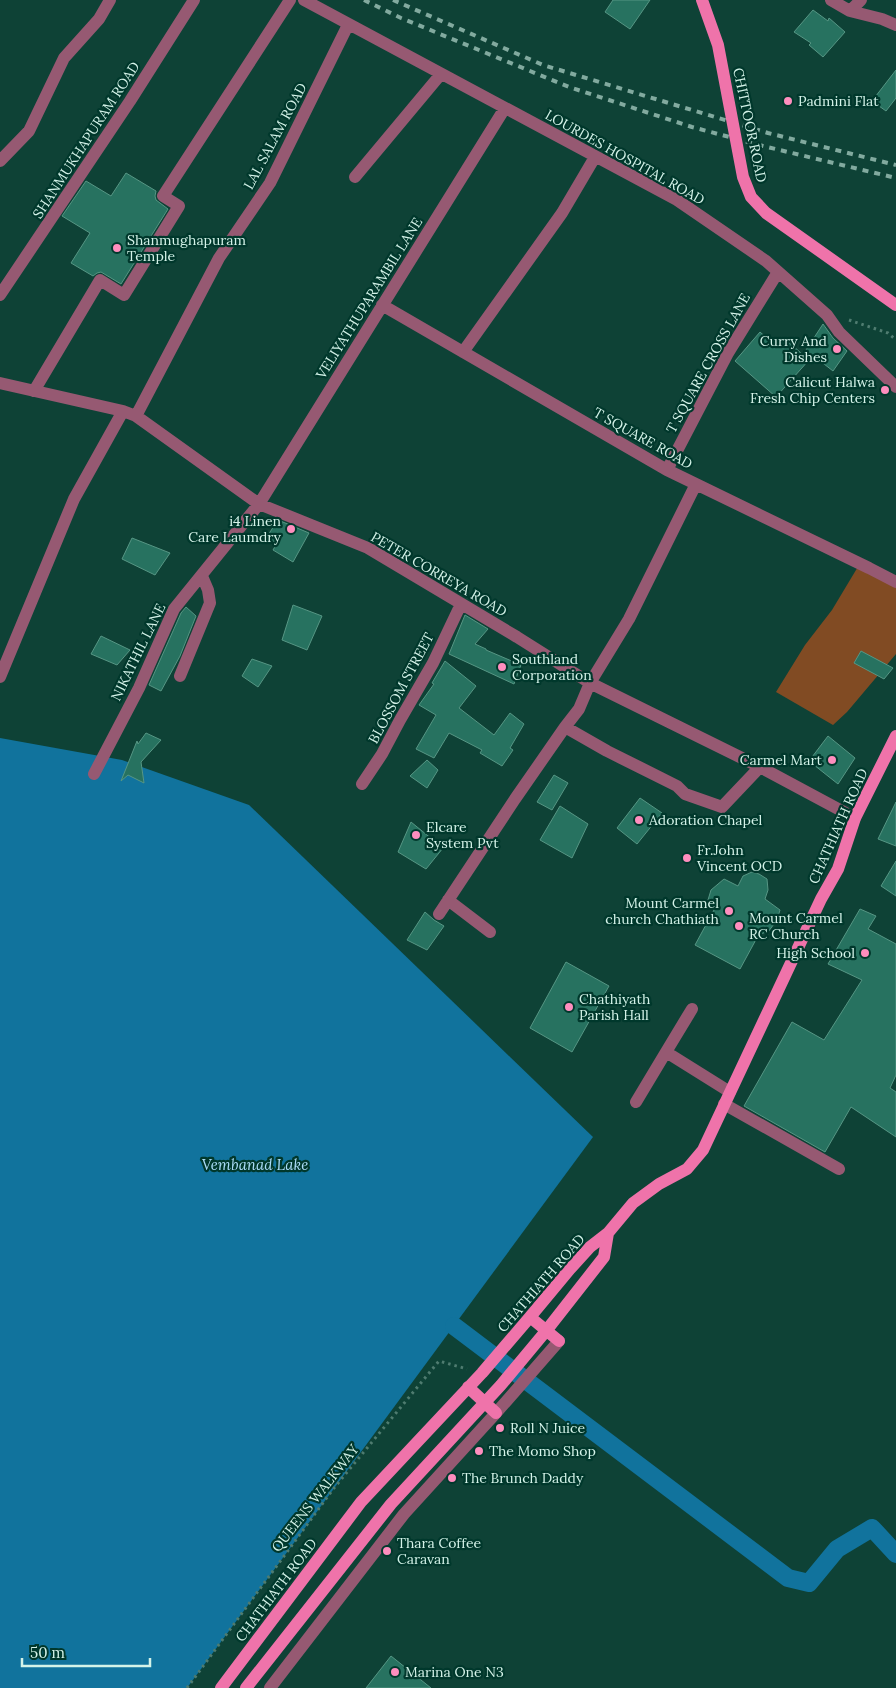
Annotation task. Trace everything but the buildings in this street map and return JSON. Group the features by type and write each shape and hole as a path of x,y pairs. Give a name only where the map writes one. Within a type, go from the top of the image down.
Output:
{"main road":[{"name":"CHITTOOR ROAD","path":"702,0 718,45 740,162 751,197 766,213 896,305"},
{"name":"CHATHIATH ROAD","path":"221,1688 361,1502 482,1373 583,1254 608,1233 633,1203 659,1184 687,1169 704,1150 821,899 838,868 855,818 896,736"},
{"name":"CHATHIATH ROAD","path":"246,1688 391,1504 530,1352 604,1257 608,1233"},
{"path":"530,1317 559,1341"},
{"path":"468,1387 496,1413"}],"street":[{"path":"0,161 29,131 64,58 99,19 110,0"},
{"name":"SHANMUKHAPURAM ROAD","path":"0,295 130,101 194,0"},
{"path":"34,391 100,280 124,295 179,206 163,196 290,0"},
{"name":"LOURDES HOSPITAL ROAD","path":"304,0 677,200 766,261 827,315 839,332 896,387"},
{"path":"831,0 850,11 882,19 896,25"},
{"path":"850,11 861,0"},
{"name":"LAL SALAM ROAD","path":"136,416 219,258 270,183 348,25"},
{"path":"355,177 441,74"},
{"name":"VELIYATHUPARAMBIL LANE","path":"259,504 505,108"},
{"path":"463,352 562,213 595,157"},
{"name":"T SQUARE CROSS LANE","path":"666,470 728,353 778,272"},
{"name":"T SQUARE ROAD","path":"382,305 666,470 896,582"},
{"name":"PETER CORREYA ROAD","path":"0,383 123,411 136,416 259,504 368,548 590,683 760,767 855,818"},
{"path":"0,677 74,498 123,411"},
{"path":"439,914 515,798 579,709 590,683 629,619 696,484"},
{"name":"NIKATHIL LANE","path":"94,774 139,688 174,610 259,504"},
{"path":"180,676 210,603 208,590 202,576"},
{"name":"BLOSSOM STREET","path":"362,784 382,754 433,662 461,604"},
{"path":"565,727 677,786 685,794 722,807 760,767"},
{"path":"448,900 490,932"},
{"path":"636,1102 692,1009"},
{"path":"666,1052 730,1092"},
{"path":"724,1104 839,1170"},
{"path":"270,1688 404,1514 559,1341"},
{"path":"391,1504 404,1514"},
{"path":"263,1666 278,1677"}],"path":[{"path":"827,315 854,321 888,333 896,340"},
{"name":"QUEENS WALKWAY","path":"187,1688 334,1488 439,1361 482,1373"}],"shaded area":[{"path":"862,560 896,578 896,654 847,712 833,725 776,692 805,645 832,610"}],"water":[{"name":"Vembanad Lake","path":"0,738 122,760 249,805 593,1137 187,1688 0,1688"}],"waterway":[{"path":"454,1326 788,1578 809,1583 837,1549 872,1528 896,1554"}],"railway":[{"path":"364,0 401,18 569,87 692,127 896,178"},
{"path":"393,0 543,65 768,133 896,165"}],"place":[{"name":"Padmini Flat","path":"788,101"},
{"name":"Shanmughapuram Temple","path":"117,248"},
{"name":"Curry And Dishes","path":"837,349"},
{"name":"Calicut Halwa Fresh Chip Centers","path":"885,390"},
{"name":"i4 Linen Care Laumdry","path":"291,529"},
{"name":"Southland Corporation","path":"502,667"},
{"name":"Carmel Mart","path":"832,760"},
{"name":"Adoration Chapel","path":"639,820"},
{"name":"Elcare System Pvt","path":"416,835"},
{"name":"Fr.John Vincent OCD","path":"687,858"},
{"name":"Mount Carmel church Chathiath","path":"729,911"},
{"name":"Mount Carmel RC Church","path":"739,926"},
{"name":"High School","path":"865,953"},
{"name":"Chathiyath Parish Hall","path":"569,1007"},
{"name":"Roll N Juice","path":"500,1428"},
{"name":"The Momo Shop","path":"479,1451"},
{"name":"The Brunch Daddy","path":"452,1478"},
{"name":"Thara Coffee Caravan","path":"387,1551"},
{"name":"Marina One N3","path":"395,1672"}]}
